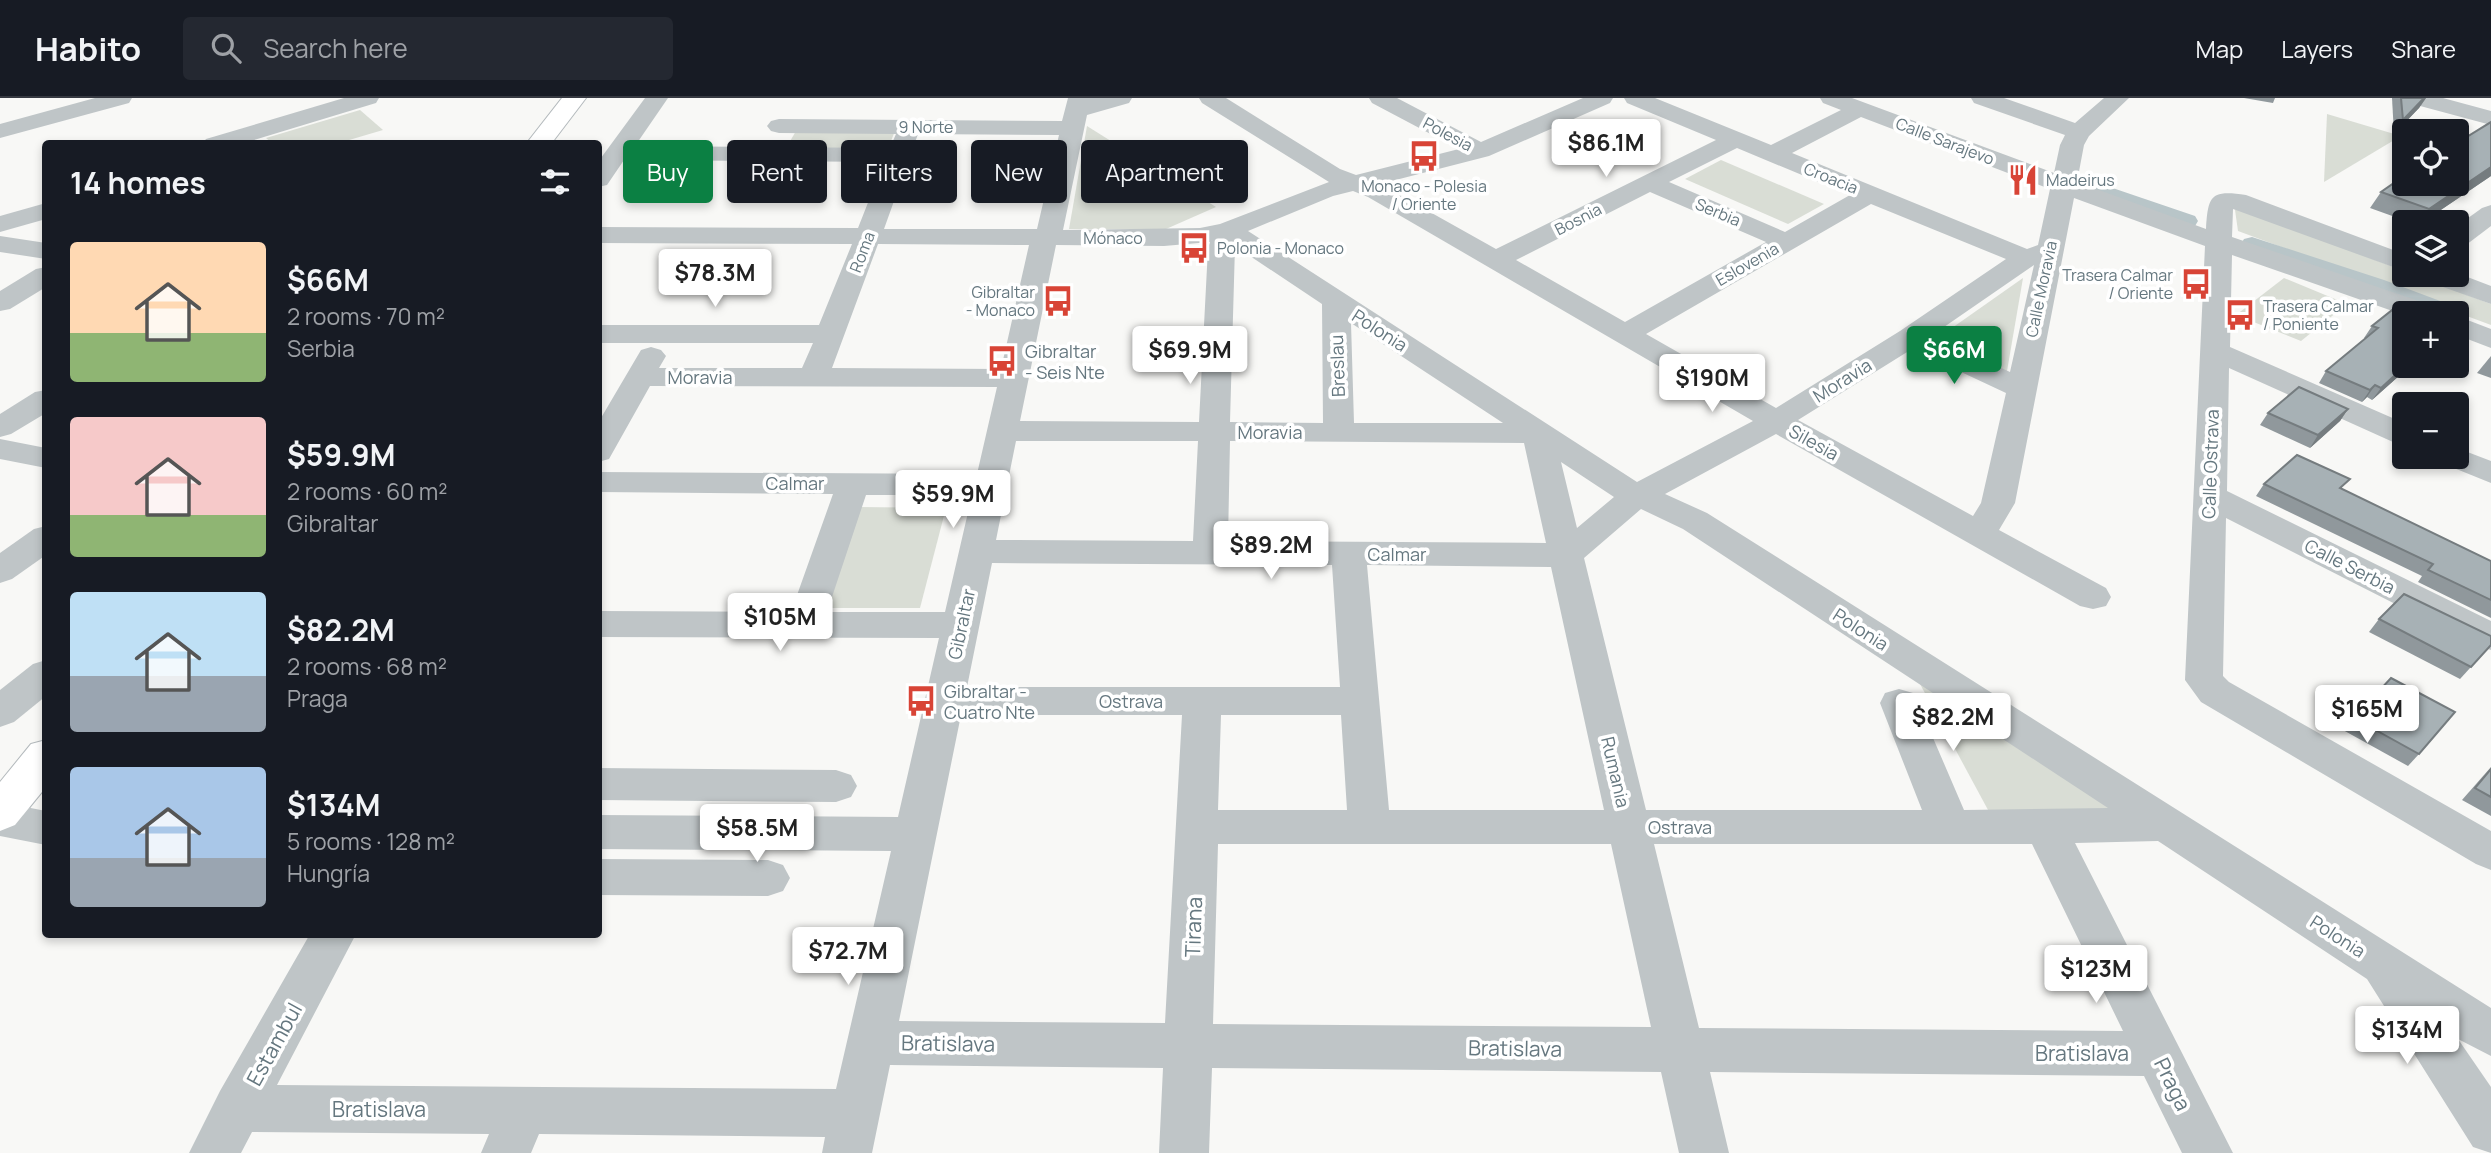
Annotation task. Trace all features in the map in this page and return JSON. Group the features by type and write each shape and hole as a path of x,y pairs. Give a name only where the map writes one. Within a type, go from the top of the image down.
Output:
{"main road":[{"path":"541,140 574,98"},
{"path":"0,813 42,762"}],"street":[{"path":"0,131 121,98"},
{"path":"228,140 368,98"},
{"path":"602,175 657,98"},
{"name":"9 Norte","path":"923,140 1076,112 1121,98"},
{"name":"Silesia","path":"1210,98 1331,174 1377,192 1776,421 2093,597"},
{"name":"Polesia","path":"1380,98 1480,151"},
{"name":"Mónaco","path":"602,235 1182,237 1228,230 1324,191 1480,151 1602,98"},
{"name":"Croacia","path":"1635,98 1870,194 2037,254"},
{"name":"Calle Sarajevo","path":"1831,98 1868,103 2065,173 2217,242 2394,301"},
{"path":"1982,98 2079,132"},
{"path":"2417,98 2491,118"},
{"path":"2448,98 2491,110"},
{"name":"Calle Moravia","path":"1976,532 1989,521 1998,503 2020,388 2037,254 2079,132 2107,100"},
{"path":"1772,154 1868,103"},
{"name":"Gibraltar","path":"851,1133 1044,238 1051,230 1076,112"},
{"name":"9 Norte","path":"772,140 785,116 902,140"},
{"name":"Bosnia","path":"1496,260 1736,139"},
{"path":"618,153 727,154"},
{"name":"Serbia","path":"1650,183 1787,242"},
{"name":"Eslovenia","path":"1625,334 1870,194"},
{"path":"0,207 42,195"},
{"path":"2217,242 2219,205 2223,201 2233,201 2392,259"},
{"name":"Roma","path":"825,377 890,203"},
{"path":"0,224 42,212"},
{"path":"2469,230 2491,213"},
{"path":"1210,553 1222,248 1228,230"},
{"name":"Polonia","path":"1228,230 1636,496 1669,508 1695,522 2491,1034"},
{"name":"Roma","path":"825,377 831,334 878,237"},
{"name":"Calle Ostrava","path":"2217,242 2203,676 2206,685 2491,852"},
{"path":"0,244 42,250"},
{"name":"Moravia","path":"1566,555 1636,496 1776,421 2037,254"},
{"path":"0,303 42,277"},
{"path":"2467,287 2491,296"},
{"name":"Breslau","path":"1336,300 1339,432"},
{"path":"2469,330 2491,339"},
{"path":"602,334 831,334"},
{"path":"602,445 663,334"},
{"path":"1910,337 2020,388"},
{"path":"2213,350 2392,430"},
{"name":"Moravia","path":"639,377 1014,378"},
{"path":"0,427 42,401"},
{"name":"Moravia","path":"1002,431 1538,433"},
{"name":"Rumania","path":"1538,433 1704,1153"},
{"path":"0,449 42,456"},
{"path":"2469,463 2491,473"},
{"name":"Calmar","path":"602,482 991,485"},
{"path":"805,624 853,484"},
{"name":"Calle Serbia","path":"2209,496 2491,636"},
{"path":"0,571 42,540"},
{"name":"Calmar","path":"976,551 1566,555"},
{"path":"1349,554 1369,827"},
{"path":"602,624 961,625"},
{"path":"0,712 42,677"},
{"name":"Ostrava","path":"944,701 1360,701"},
{"name":"Tirana","path":"1184,1153 1202,701"},
{"path":"1899,703 1950,827"},
{"path":"836,786 615,784 603,842 915,834"},
{"path":"0,819 42,827"},
{"name":"Ostrava","path":"1198,827 2045,827 2162,824"},
{"name":"Praga","path":"2045,827 2208,1153"},
{"path":"602,877 768,878"},
{"name":"Estambul","path":"214,1153 332,938"},
{"path":"2381,963 2491,1130"},
{"name":"Bratislava","path":"871,1043 2158,1054"},
{"name":"Bratislava","path":"238,1108 514,1132 851,1133"}],"shaded area":[{"path":"360,110 383,130 349,140 266,138"},
{"path":"2327,114 2392,133 2392,141 2324,182"},
{"path":"1087,126 1109,140 1085,140"},
{"path":"796,131 895,131 891,140 841,140 841,151 827,150 827,140 791,140"},
{"path":"1081,160 1081,203 1210,203 1216,207 1166,229 1069,229"},
{"path":"1721,160 1824,204 1788,224 1685,179"},
{"path":"2235,210 2244,210 2392,266 2392,287 2446,287 2491,304 2491,325 2469,317 2469,301 2426,301 2238,231"},
{"path":"2023,278 2006,377 1932,342"},
{"path":"2284,278 2347,304 2301,341 2236,315"},
{"path":"859,507 946,508 920,608 826,608"},
{"path":"1913,671 2163,834 2001,834"}],"building":[{"path":"2401,98 2424,98 2404,119"},
{"path":"2491,122 2491,167 2469,182 2469,136"},
{"path":"2392,184 2392,196 2381,192"},
{"path":"2392,196 2448,196 2429,209"},
{"path":"2392,310 2392,378 2381,388 2375,385 2370,390 2326,371 2378,328 2372,326"},
{"path":"2299,387 2348,409 2318,435 2268,413"},
{"path":"2297,455 2350,479 2340,488 2491,561 2491,600 2428,570 2433,564 2264,484"},
{"path":"2404,594 2491,636 2491,645 2471,667 2379,619"},
{"path":"2391,678 2455,712 2419,754 2354,718"},
{"path":"2491,769 2491,797 2475,788"}],"waterway":[{"path":"2092,187 2187,221"},
{"path":"2252,244 2418,301"}],"place":[{"name":"Monaco - Polesia / Oriente","path":"1424,156"},
{"name":"Madeirus","path":"2023,180"},
{"name":"Polonia - Monaco","path":"1194,248"},
{"name":"Trasera Calmar / Oriente","path":"2196,284"},
{"name":"Gibraltar - Monaco","path":"1058,301"},
{"name":"Trasera Calmar / Poniente","path":"2240,315"},
{"name":"Gibraltar - Seis Nte","path":"1002,361"},
{"name":"Gibraltar - Cuatro Nte","path":"921,701"}]}
